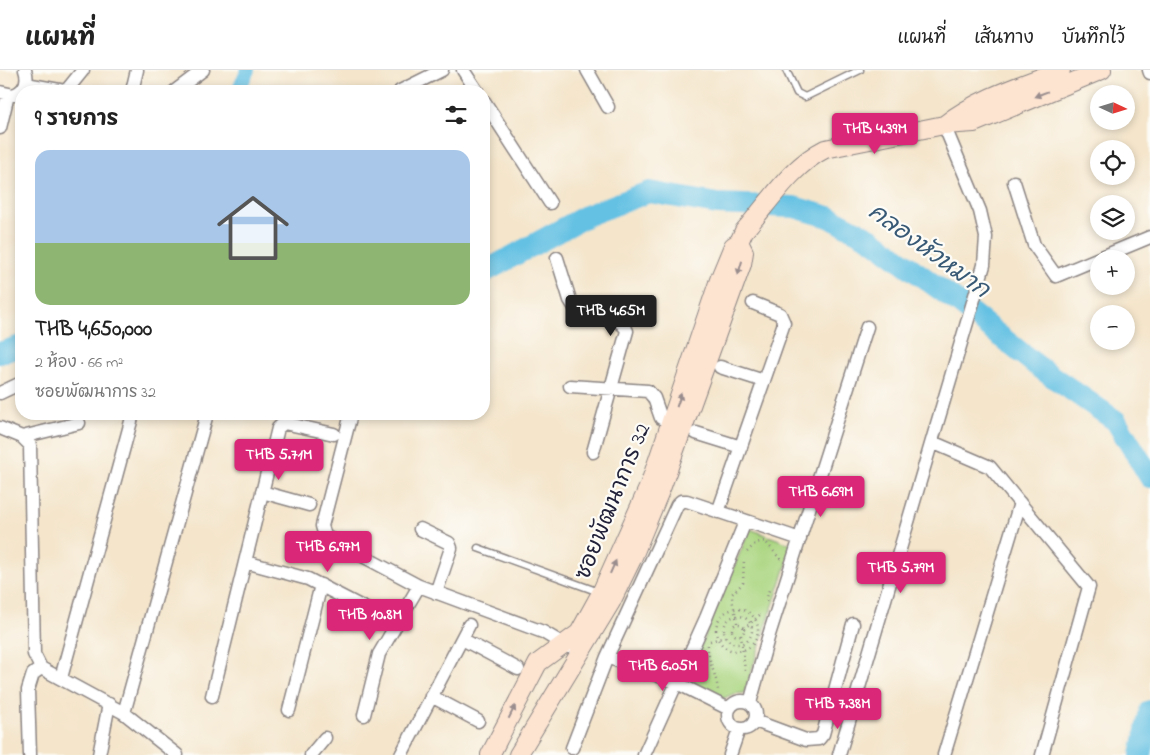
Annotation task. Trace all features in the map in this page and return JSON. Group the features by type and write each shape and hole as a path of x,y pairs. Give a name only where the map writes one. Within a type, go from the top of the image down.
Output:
{"street":[{"path":"25,70 26,84 32,85"},
{"path":"71,85 83,70"},
{"path":"133,85 137,70"},
{"path":"183,85 202,70"},
{"path":"412,85 442,70"},
{"path":"463,70 473,85"},
{"path":"587,70 608,107"},
{"name":"ซอยพัฒนาการ 32","path":"944,124 955,116 992,97 1061,70"},
{"name":"ซอยพัฒนาการ 32","path":"490,755 538,663 578,632 601,593 649,486 719,280 733,246 797,168 810,157 825,149 944,124 974,122 1102,70"},
{"path":"0,128 4,93"},
{"path":"490,110 550,203"},
{"path":"839,755 984,265 986,237 980,211 944,124"},
{"path":"1014,182 1034,245 1056,276 1150,237"},
{"name":"ซอยพัฒนาการ 32","path":"518,755 611,602 632,559 662,486 742,264 744,252 742,237"},
{"path":"557,258 570,300 577,311 616,319 624,324 627,331 593,452"},
{"path":"718,512 782,330 784,318 780,314 753,303"},
{"path":"607,657 675,682 723,706 729,721 739,729 748,728 754,721 756,712 750,703 753,688 867,327"},
{"path":"720,367 764,381"},
{"path":"0,393 15,386"},
{"path":"570,386 611,387 648,391 654,398 661,418 671,423"},
{"path":"60,678 131,420"},
{"path":"124,712 205,420"},
{"path":"350,420 322,532 325,536 419,586 543,632 580,654"},
{"path":"22,437 80,423"},
{"path":"212,696 280,425 284,423 334,434"},
{"path":"0,428 22,437 30,445 34,654 41,668 124,712 177,755"},
{"path":"696,432 741,447"},
{"path":"932,442 990,466 1089,587 1042,755"},
{"path":"262,492 309,505"},
{"path":"572,748 607,657 681,501 687,501 800,539"},
{"path":"944,755 1020,503"},
{"path":"644,755 675,682 706,618 745,522"},
{"path":"420,529 449,543 451,548 436,593"},
{"path":"245,562 302,577 395,624"},
{"path":"289,710 320,585"},
{"path":"364,715 379,654 419,586"},
{"path":"754,721 806,740 820,739 823,734 853,624"},
{"path":"401,755 470,625"},
{"path":"462,639 518,669"},
{"path":"30,755 28,690 33,674 41,668"},
{"path":"431,696 478,721"},
{"path":"723,706 738,701 750,703"},
{"path":"99,755 109,704"},
{"path":"730,755 739,729"},
{"path":"311,755 325,738"}],"lane":[{"path":"786,70 797,93 805,97 860,70"},
{"path":"478,548 601,593"}],"path":[{"path":"737,623 732,609 732,594 742,582 747,551 756,543 765,541 781,560 780,567"},
{"path":"765,603 770,588"},
{"path":"732,609 743,609 749,612 756,621 756,637 753,643 743,650 728,649 718,638 716,625 724,613 732,609"},
{"path":"753,688 746,675 741,635 744,629 756,621 764,612"},
{"path":"723,706 708,652 708,643 725,637 732,643 742,643 751,635 751,624 746,618 736,616 725,623 725,637"},
{"path":"737,623 742,625 744,629"},
{"path":"737,623 732,627 731,631 736,636 741,635"}],"green space":[{"path":"750,529 793,545 744,693 733,694 722,699 686,681"}],"waterway":[{"path":"241,85 248,70"},
{"name":"คลองหัวหมาก","path":"490,269 588,215 649,192 717,204 794,207 829,217 871,239 956,301 1040,368 1116,421 1150,477"},
{"name":"คลองหัวหมาก","path":"0,353 15,348"},
{"name":"คลองหัวหมาก","path":"1141,755 1150,711"}]}
